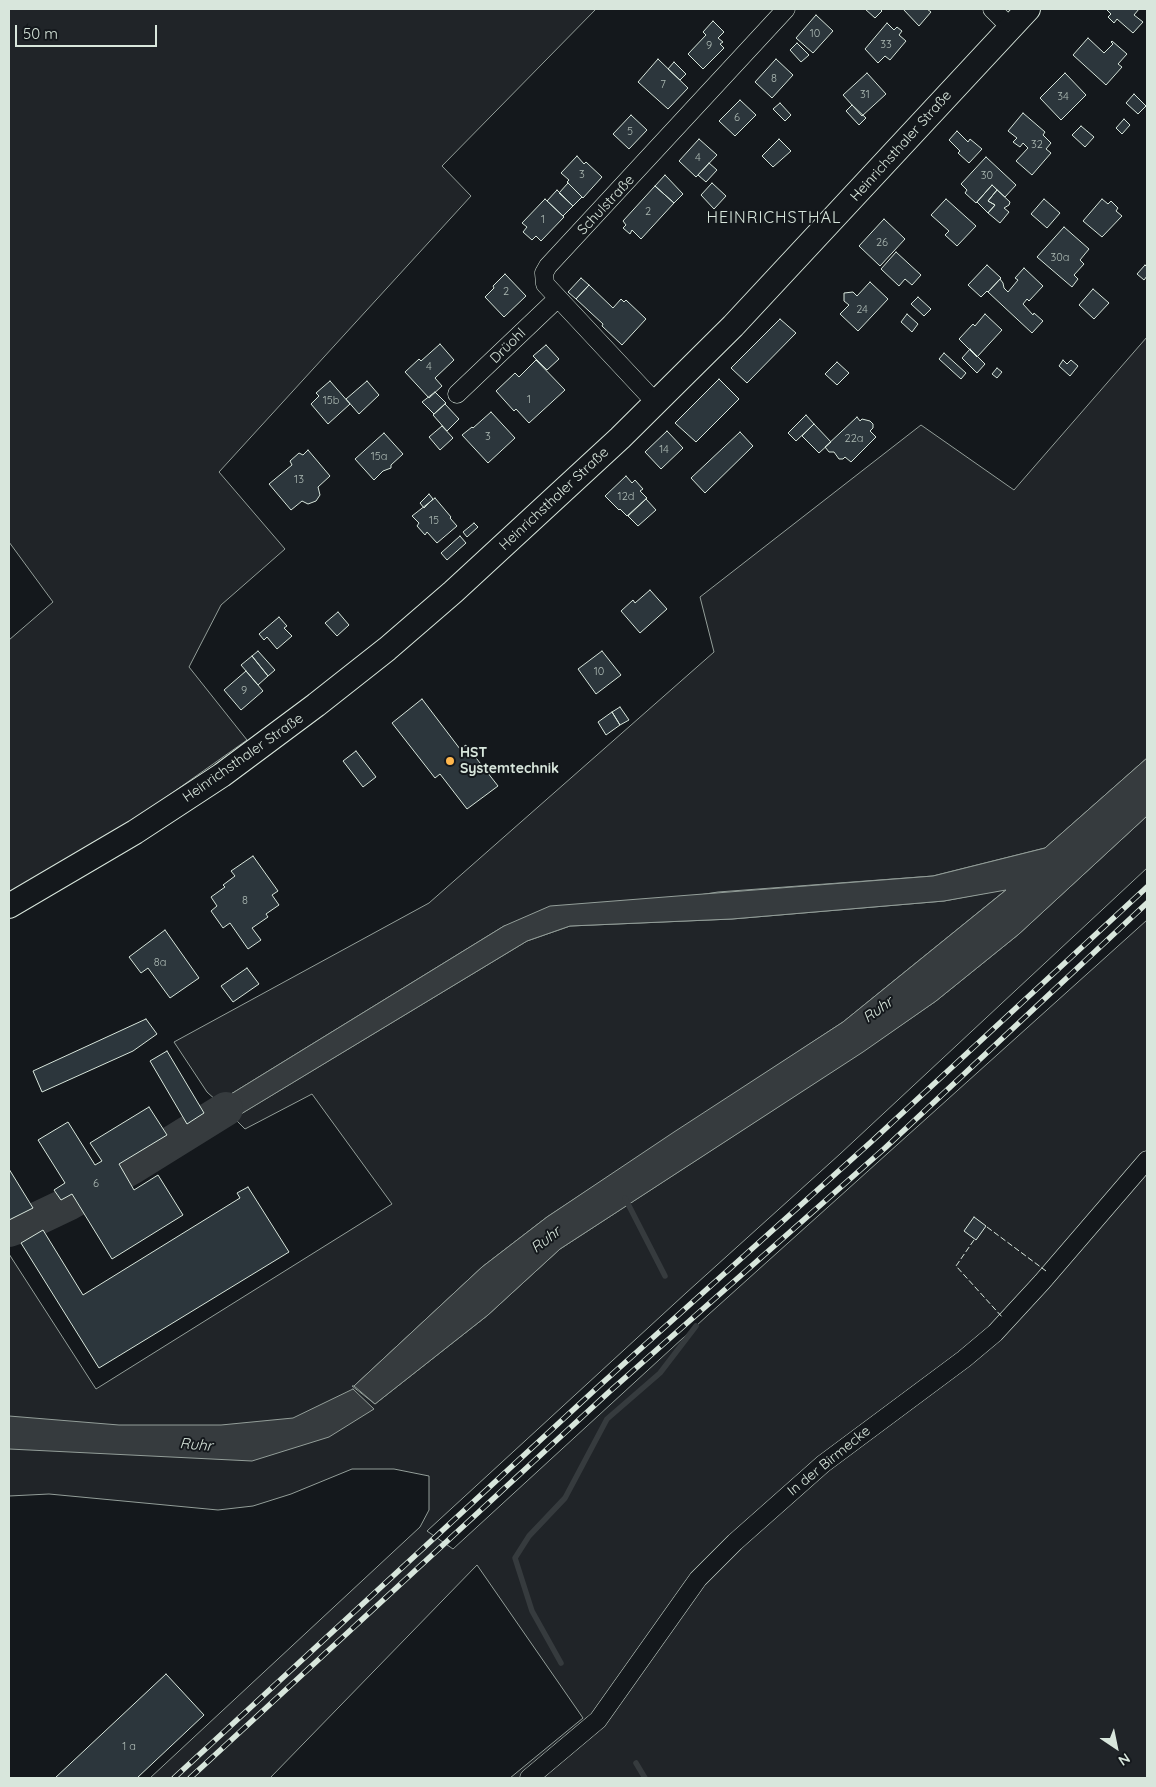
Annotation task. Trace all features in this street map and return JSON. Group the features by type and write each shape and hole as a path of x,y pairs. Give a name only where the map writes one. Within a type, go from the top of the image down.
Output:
{"main road":[{"name":"Heinrichsthaler Straße","path":"9,906 143,827 222,775 388,649 453,592 656,404 767,291 1028,9"}],"street":[{"name":"Schulstraße","path":"656,404 545,284 544,273 548,266 786,9"},
{"path":"992,9 1010,27"},
{"name":"Drüohl","path":"457,394 558,298"},
{"name":"In der Birmecke","path":"529,1778 598,1720 698,1579 735,1542 823,1464 964,1359 995,1333 1026,1300 1147,1160"}],"shaded area":[{"path":"9,9 596,9 442,166 471,196 219,472 285,549 221,605 189,667 247,740 117,832 9,892 9,640 53,602 9,542"},
{"path":"1147,337 1147,758 1045,848 933,876 718,892 504,926 218,1102 207,1092 174,1042 429,903 714,652 700,597 921,425 1014,490"},
{"path":"1147,816 1147,868 840,1154 427,1531 453,1549 708,1315 1147,920 1147,1778 510,1778 583,1718 477,1565 270,1778 150,1778 420,1527 429,1510 429,1476 394,1469 352,1469 291,1494 253,1506 218,1510 49,1494 9,1496 9,1254 96,1389 392,1204 312,1094 245,1129 234,1118 527,941 570,926 732,919 944,901 1007,889 843,1022 547,1217 482,1267 352,1386 375,1404 488,1315 560,1249 862,1052 936,1001 1019,934"}],"water":[{"path":"1147,758 1147,816 1019,934 936,1001 863,1052 560,1249 488,1315 375,1404 354,1386 482,1267 547,1217 843,1022 1006,890 944,901 732,919 570,926 527,941 193,1143 183,1129 208,1112 218,1102 504,926 550,906 933,876 1045,848"},
{"path":"353,1389 374,1409 329,1437 252,1461 9,1449 9,1416 119,1425 221,1425 293,1418"}],"building":[{"path":"865,9 880,9 882,11 875,18"},
{"path":"903,9 927,9 931,12 919,26"},
{"path":"1106,9 1139,9 1134,15 1143,22 1133,33 1117,19 1114,23 1108,17 1111,14"},
{"path":"816,15 833,31 813,53 796,38"},
{"path":"713,21 724,32 718,38 723,42 720,44 724,48 703,69 688,54 706,35 703,32"},
{"path":"887,23 894,30 897,27 902,31 899,35 906,41 890,60 885,56 878,63 865,49"},
{"path":"1088,38 1104,53 1113,44 1112,41 1127,54 1118,64 1122,67 1106,85 1073,55"},
{"path":"797,43 809,55 801,62 790,50"},
{"path":"658,59 688,88 668,109 638,82"},
{"path":"776,59 793,75 772,98 755,82"},
{"path":"674,62 686,74 680,80 668,69"},
{"path":"867,73 886,94 862,116 843,95"},
{"path":"1065,73 1086,95 1061,120 1040,98"},
{"path":"1134,94 1146,106 1138,114 1126,103"},
{"path":"740,100 756,115 735,136 719,121"},
{"path":"780,103 791,115 785,121 773,109"},
{"path":"852,105 866,118 859,125 846,111"},
{"path":"1023,113 1045,132 1043,135 1051,143 1046,149 1051,153 1032,175 1016,161 1028,148 1023,143 1020,147 1013,142 1017,138 1008,131"},
{"path":"631,115 647,130 629,149 613,134"},
{"path":"1124,119 1130,125 1122,134 1116,128"},
{"path":"1081,126 1094,137 1085,147 1072,135"},
{"path":"957,131 968,142 970,139 982,149 969,163 958,153 960,151 949,140"},
{"path":"699,139 717,155 696,177 679,161"},
{"path":"779,139 791,151 773,167 762,156"},
{"path":"577,156 584,164 586,162 602,177 583,198 561,173"},
{"path":"986,157 1016,185 1005,197 992,185 976,203 965,193 967,190 961,184"},
{"path":"709,163 717,170 706,182 698,175"},
{"path":"665,175 683,194 674,203 655,186"},
{"path":"568,183 582,197 573,206 559,193"},
{"path":"712,183 726,196 714,209 701,195"},
{"path":"992,185 997,190 988,201 995,205 988,213 977,202"},
{"path":"655,186 674,203 641,239 632,230 630,234 623,228 626,225 623,221"},
{"path":"557,190 573,206 563,216 547,201"},
{"path":"997,190 1010,202 1004,208 1009,212 1000,223 988,213 995,205 988,201"},
{"path":"545,199 564,217 541,241 536,236 532,240 523,232 527,227 522,223"},
{"path":"946,199 976,226 957,246 945,235 949,231 931,215"},
{"path":"1044,199 1060,213 1047,228 1031,214"},
{"path":"1102,199 1108,204 1111,201 1118,208 1116,211 1122,216 1102,237 1083,221"},
{"path":"884,219 905,239 880,266 859,246"},
{"path":"1064,227 1089,249 1080,260 1084,264 1074,275 1078,279 1072,287 1037,257"},
{"path":"896,252 921,275 912,285 905,279 899,286 881,269"},
{"path":"987,265 1001,278 981,297 968,285"},
{"path":"1145,265 1147,267 1147,276 1144,280 1137,274"},
{"path":"1024,268 1043,286 1029,301 1027,299 1023,304 1033,315 1034,313 1043,321 1032,333 988,292 1000,279 1008,292 1018,280 1015,278"},
{"path":"505,274 526,296 504,317 485,297"},
{"path":"581,278 589,285 576,299 568,292"},
{"path":"870,282 888,299 858,331 840,314 849,305 844,301 844,293 853,292 857,296"},
{"path":"589,285 613,308 621,299 624,302 626,300 646,319 622,345 576,299"},
{"path":"1093,289 1109,303 1094,319 1079,305"},
{"path":"918,297 931,309 924,316 911,304"},
{"path":"907,314 918,324 912,332 901,322"},
{"path":"985,314 1002,330 977,357 959,339 973,324 975,326"},
{"path":"780,319 796,333 747,383 731,368"},
{"path":"440,344 454,360 435,378 442,386 429,398 405,372"},
{"path":"546,345 559,359 547,370 533,356"},
{"path":"970,349 985,364 977,373 962,358"},
{"path":"944,353 966,373 961,379 939,359"},
{"path":"536,360 565,390 529,423 516,409 514,411 496,391 515,373 519,377"},
{"path":"1063,360 1067,364 1071,360 1078,366 1070,376 1059,366"},
{"path":"837,362 849,373 837,385 825,374"},
{"path":"997,368 1002,372 997,378 992,374"},
{"path":"719,379 739,399 696,442 675,423"},
{"path":"330,381 350,404 328,424 311,404 319,396 316,393"},
{"path":"367,381 379,395 359,414 346,399"},
{"path":"435,392 446,403 434,414 422,402"},
{"path":"445,404 459,419 447,431 433,415"},
{"path":"491,412 515,438 488,463 462,435"},
{"path":"806,415 814,424 796,441 788,433"},
{"path":"857,417 860,421 862,419 873,424 873,428 870,431 876,437 851,462 845,457 839,459 834,452 829,452 825,447"},
{"path":"814,424 831,442 819,453 802,436"},
{"path":"442,426 453,438 440,450 429,437"},
{"path":"667,431 683,448 661,469 645,452"},
{"path":"740,432 753,446 705,493 691,478"},
{"path":"384,433 403,454 391,465 391,468 383,471 374,480 355,459"},
{"path":"308,450 330,476 318,487 320,495 316,501 308,504 302,501 291,510 269,484 292,465 290,461 299,453 303,455"},
{"path":"626,476 632,483 635,480 643,489 640,491 647,498 627,516 605,496"},
{"path":"429,494 433,499 424,508 420,503"},
{"path":"435,498 457,526 437,543 427,532 425,535 417,526 419,523 412,516"},
{"path":"646,499 656,510 638,526 628,516"},
{"path":"474,523 478,527 467,537 463,532"},
{"path":"460,536 466,543 447,560 441,553"},
{"path":"650,590 667,609 640,633 621,611 633,600 635,603"},
{"path":"338,612 349,625 337,636 325,623"},
{"path":"279,617 287,626 284,628 292,636 277,649 267,637 264,640 259,634"},
{"path":"258,651 275,670 268,676 252,656"},
{"path":"602,651 621,675 596,694 578,669"},
{"path":"252,656 268,676 258,685 241,665"},
{"path":"246,671 263,691 241,710 224,690"},
{"name":"HST Systemtechnik","path":"422,699 460,749 466,745 498,786 467,809 440,774 435,778 392,723"},
{"path":"620,707 629,720 620,725 612,712"},
{"path":"612,712 620,725 606,735 598,722"},
{"path":"356,751 376,777 363,787 343,761"},
{"path":"253,856 278,891 272,895 279,905 266,914 268,917 252,928 261,940 248,949 230,923 223,928 211,911 217,906 211,897 225,887 223,885 235,876 231,871"},
{"path":"165,930 199,978 170,998 148,968 141,973 129,957"},
{"path":"247,968 259,984 233,1002 221,986"},
{"path":"146,1019 157,1034 133,1051 42,1092 33,1071"},
{"path":"167,1051 204,1113 187,1124 150,1061"},
{"path":"149,1107 167,1135 119,1164 134,1190 158,1175 183,1215 112,1259 72,1194 61,1200 54,1190 65,1183 38,1140 68,1122 95,1165 102,1161 90,1143"},
{"path":"9,1169 33,1208 9,1220"},
{"path":"248,1187 289,1252 99,1368 21,1243 43,1230 83,1295 240,1198 237,1193"},
{"path":"974,1217 986,1226 976,1240 964,1231"},
{"path":"166,1674 204,1715 137,1778 55,1778"}],"waterway":[{"name":"Ruhr","path":"9,1230 68,1204 131,1168 226,1109"},
{"path":"625,1198 665,1276"},
{"path":"561,1663 532,1611 515,1558 529,1536 565,1498 607,1419 660,1373 696,1326"},
{"path":"636,1763 645,1778"}],"railway":[{"path":"174,1778 599,1386 871,1142 1147,887"},
{"path":"190,1778 609,1392 885,1148 1147,903"}],"fence":[{"path":"987,1227 1046,1271"},
{"path":"974,1240 956,1266 1003,1318"}],"place":[{"name":"HST Systemtechnik","path":"450,761"}],"district":[{"name":"HEINRICHSTHAL","path":"774,218"}]}
